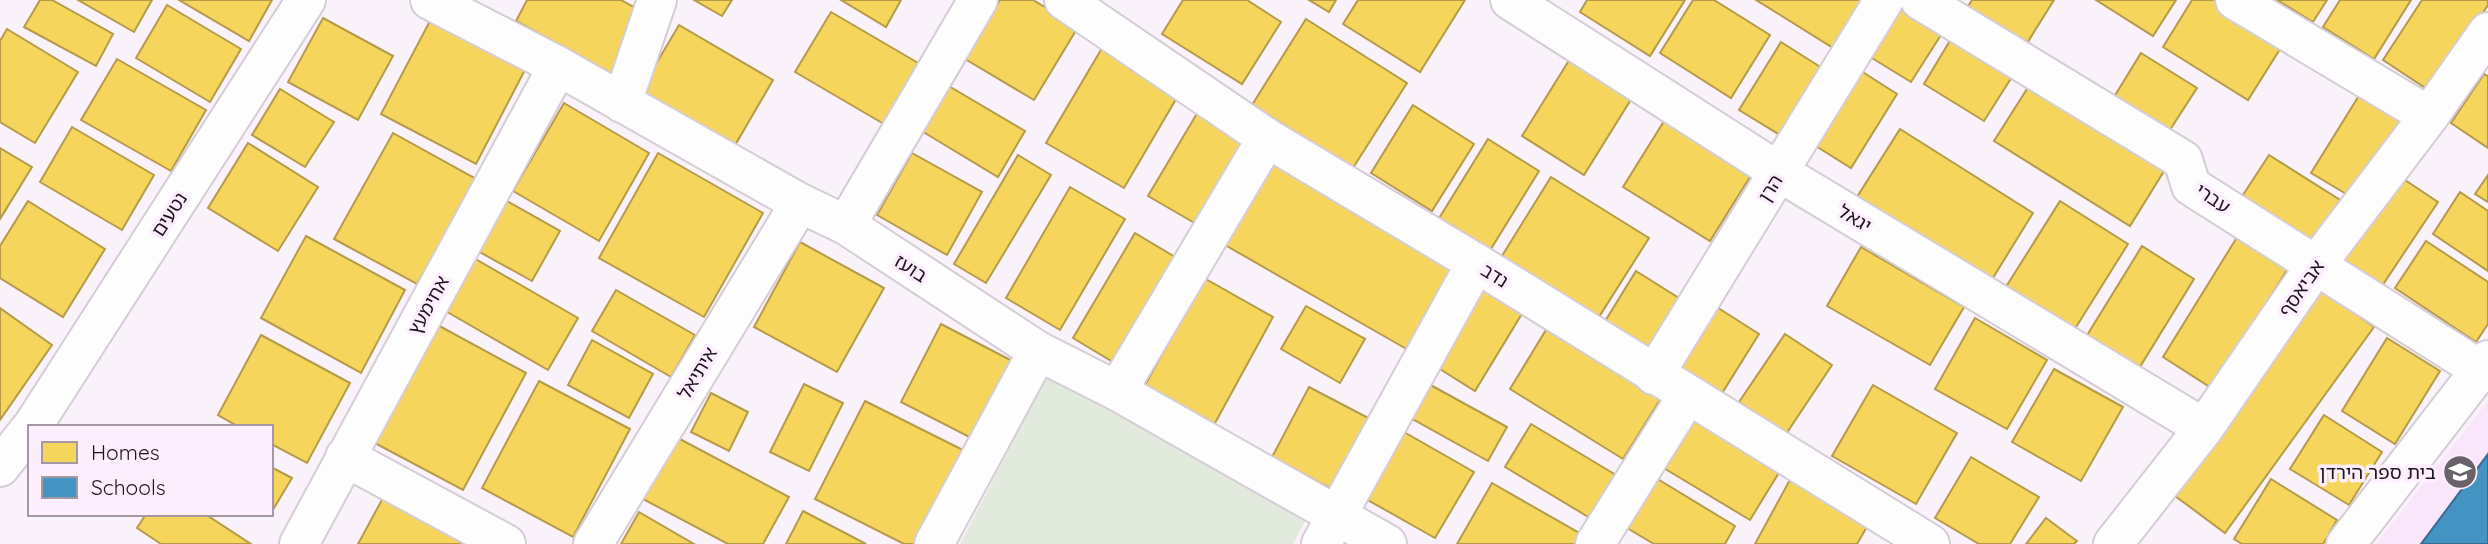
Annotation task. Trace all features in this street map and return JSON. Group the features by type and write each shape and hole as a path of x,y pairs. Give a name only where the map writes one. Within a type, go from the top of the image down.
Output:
{"street":[{"name":"נטעים","path":"33,425 306,0"},
{"name":"בועז","path":"430,0 558,66 800,203 846,225 1038,351 1117,391 1330,530 1387,544"},
{"path":"622,103 657,0"},
{"path":"846,225 978,0"},
{"name":"נדב","path":"1065,0 1267,138 1476,263 1930,544"},
{"name":"יגאל","path":"1510,0 1779,172 2204,428"},
{"name":"הרן","path":"1654,375 1884,0"},
{"name":"עברי","path":"1920,0 2183,160 2191,186 2316,265 2484,365"},
{"path":"2235,0 2429,116"},
{"name":"אביאסף","path":"2113,544 2204,428 2316,265 2429,116 2488,32"},
{"name":"אחימעץ","path":"299,544 558,66"},
{"path":"1117,391 1267,138"},
{"name":"איתיאל","path":"593,544 800,203"},
{"path":"1330,530 1476,263"},
{"path":"934,544 1038,351"},
{"path":"2346,544 2484,365"},
{"path":"1595,544 1687,396"},
{"name":"נטעים","path":"0,467 28,432"},
{"path":"345,457 506,544"}],"shaded area":[{"path":"1048,374 1308,516 1293,544 960,544"},
{"name":"בית ספר הירדן","path":"2488,401 2488,544 2376,544"}],"building: Homes":[{"path":"40,0 52,0 113,34 96,66 24,27"},
{"path":"78,0 152,0 134,32"},
{"path":"179,0 272,0 249,41"},
{"path":"527,0 621,0 648,15 614,75 516,21"},
{"path":"694,0 732,0 722,16"},
{"path":"841,0 901,0 886,27"},
{"path":"1000,0 1033,0 1078,27 1034,100 965,59"},
{"path":"1183,0 1247,0 1281,22 1242,84 1162,34"},
{"path":"1309,0 1336,0 1329,12"},
{"path":"1358,0 1465,0 1420,72 1343,24"},
{"path":"1587,0 1685,0 1650,56 1580,12"},
{"path":"1693,0 1714,0 1770,35 1731,98 1660,53"},
{"path":"1756,0 1870,0 1838,51"},
{"path":"1901,0 1946,27 1911,82 1867,55"},
{"path":"1972,0 2054,0 2024,48 1965,11"},
{"path":"2096,0 2176,0 2153,36"},
{"path":"2192,0 2227,0 2287,38 2248,100 2163,47"},
{"path":"2277,0 2327,0 2313,22"},
{"path":"2340,0 2411,0 2374,59 2323,27"},
{"path":"2422,0 2488,0 2488,5 2430,91 2383,60"},
{"path":"167,5 241,49 210,102 136,58"},
{"path":"831,12 925,67 889,127 795,72"},
{"path":"432,17 527,66 476,164 381,114"},
{"path":"323,18 393,56 358,120 288,82"},
{"path":"1306,19 1407,83 1353,168 1252,105"},
{"path":"679,25 773,80 734,147 640,91"},
{"path":"7,29 78,72 35,143 0,122 0,41"},
{"path":"1954,34 2015,72 1984,121 1924,84"},
{"path":"1781,42 1822,68 1780,135 1739,110"},
{"path":"1102,48 1179,94 1124,188 1046,143"},
{"path":"2141,53 2197,88 2166,136 2111,102"},
{"path":"1573,54 1635,93 1584,175 1522,136"},
{"path":"117,59 206,110 171,171 81,120"},
{"path":"1858,69 1897,94 1851,168 1811,143"},
{"path":"2484,74 2488,76 2488,148 2451,123"},
{"path":"2034,78 2169,163 2130,226 1994,141"},
{"path":"942,82 1025,131 998,177 915,127"},
{"path":"280,89 334,122 305,167 252,135"},
{"path":"2360,94 2402,121 2353,198 2311,173"},
{"path":"564,103 649,153 599,241 513,191"},
{"path":"1413,105 1474,144 1432,211 1371,173"},
{"path":"1199,110 1249,140 1198,225 1148,196"},
{"path":"1666,118 1753,172 1710,241 1623,187"},
{"path":"72,127 154,175 122,230 40,182"},
{"path":"1900,129 2033,213 1991,281 1857,197"},
{"path":"393,133 476,179 417,284 334,239"},
{"path":"1488,139 1539,171 1489,252 1438,220"},
{"path":"248,143 318,187 278,251 208,208"},
{"path":"0,148 32,167 0,219"},
{"path":"658,153 763,213 704,317 599,258"},
{"path":"912,153 982,192 947,255 877,215"},
{"path":"1018,155 1051,175 986,283 954,264"},
{"path":"2269,155 2345,203 2318,246 2241,198"},
{"path":"1265,160 1457,270 1410,351 1218,241"},
{"path":"2393,172 2438,202 2380,289 2335,259"},
{"path":"2488,175 2488,202 2475,194"},
{"path":"1551,177 1649,238 1597,320 1500,259"},
{"path":"1070,187 1125,219 1060,330 1006,298"},
{"path":"2460,192 2488,211 2488,271 2433,234"},
{"path":"505,200 560,231 532,281 476,250"},
{"path":"28,201 105,249 63,317 0,278 0,246"},
{"path":"2060,201 2128,244 2073,332 2004,290"},
{"path":"1135,233 1180,260 1118,365 1073,338"},
{"path":"2239,234 2290,265 2213,389 2163,357"},
{"path":"306,236 405,290 361,373 261,318"},
{"path":"2426,241 2488,282 2488,324 2476,342 2395,288"},
{"path":"800,242 884,288 837,372 754,327"},
{"path":"2142,246 2194,279 2138,370 2086,337"},
{"path":"1861,247 1964,307 1930,365 1827,306"},
{"path":"472,257 578,318 548,370 442,309"},
{"path":"1636,271 1687,303 1655,355 1604,323"},
{"path":"1204,278 1273,317 1214,425 1144,387"},
{"path":"1482,287 1523,312 1475,391 1435,366"},
{"path":"2319,287 2374,327 2225,533 2171,493"},
{"path":"616,290 695,335 671,377 592,331"},
{"path":"1712,304 1759,334 1719,398 1672,368"},
{"path":"1306,306 1365,339 1340,383 1281,349"},
{"path":"0,308 52,345 0,420"},
{"path":"1975,318 2047,360 2007,429 1935,389"},
{"path":"434,323 526,373 463,490 371,441"},
{"path":"941,324 1018,364 979,442 901,402"},
{"path":"1549,325 1663,395 1623,459 1510,389"},
{"path":"1785,334 1832,365 1786,434 1739,402"},
{"path":"261,335 350,383 307,463 273,445 273,425 236,425 218,415"},
{"path":"2387,338 2440,371 2395,444 2342,411"},
{"path":"592,340 653,374 629,418 568,385"},
{"path":"2054,369 2123,407 2081,481 2012,442"},
{"path":"539,381 630,429 573,537 482,488"},
{"path":"1427,383 1507,427 1488,461 1409,417"},
{"path":"804,384 843,403 809,471 770,452"},
{"path":"1873,385 1957,433 1916,504 1832,456"},
{"path":"1309,387 1374,421 1335,491 1272,457"},
{"path":"711,393 748,412 729,451 691,432"},
{"path":"865,401 965,451 919,544 904,544 815,499"},
{"path":"1695,412 1783,466 1750,520 1662,467"},
{"path":"2324,415 2382,452 2349,505 2290,469"},
{"path":"1531,424 1621,478 1595,521 1505,467"},
{"path":"1404,432 1474,472 1435,538 1366,499"},
{"path":"676,437 789,497 763,544 728,544 643,499"},
{"path":"1971,457 2039,497 2010,544 1979,544 1935,518"},
{"path":"273,468 292,478 273,510"},
{"path":"1792,476 1871,520 1857,544 1755,544"},
{"path":"1656,478 1735,526 1725,544 1654,544 1627,528"},
{"path":"2271,479 2337,520 2323,544 2242,544 2234,539"},
{"path":"1492,483 1588,538 1585,544 1457,544"},
{"path":"384,496 470,544 358,544"},
{"path":"803,511 866,544 786,544"},
{"path":"639,512 694,544 621,544"},
{"path":"145,516 208,516 251,544 161,544 137,528"},
{"path":"2046,518 2077,541 2074,544 2026,544"}],"building: Schools":[{"path":"2488,454 2488,544 2421,544"}],"place":[{"name":"בית ספר הירדן","path":"2460,472"}]}
